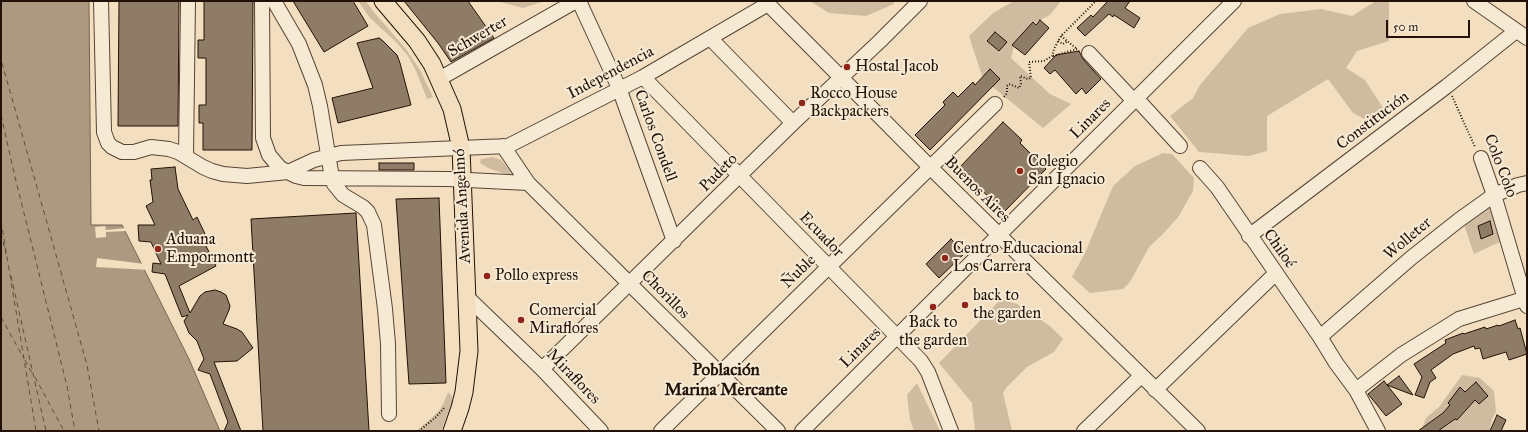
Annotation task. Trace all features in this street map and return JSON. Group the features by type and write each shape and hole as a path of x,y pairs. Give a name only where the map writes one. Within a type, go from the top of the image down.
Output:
{"main road":[{"name":"Avenida Angelmó","path":"383,1 423,48 440,79 452,109 461,148 469,351 466,383 452,431"}],"street":[{"path":"101,1 104,132 108,143 112,147 128,153 142,149 160,147 178,152 202,167 223,174 254,176 288,172"},
{"path":"186,156 188,1"},
{"path":"262,1 262,138 274,162 288,172 304,178 463,180 528,183"},
{"path":"274,1 291,29 308,64 320,106 332,178 343,195 358,203 368,212 374,225 385,309 389,379 389,414"},
{"name":"Schwerter","path":"440,79 576,1"},
{"name":"Carlos Condell","path":"579,1 620,88 674,241"},
{"name":"Pudeto","path":"542,370 793,123 842,78 920,1"},
{"name":"Linares","path":"802,431 1234,1"},
{"path":"1474,1 1522,34"},
{"name":"Independencia","path":"288,172 300,165 328,156 354,152 503,146 521,140 643,76 768,4"},
{"name":"Buenos Aires","path":"768,4 998,235 1198,431"},
{"name":"Constitución","path":"1249,236 1447,86 1522,34"},
{"path":"710,38 793,123"},
{"path":"1083,51 1134,99 1180,146"},
{"name":"Ecuador","path":"643,76 896,337 910,348 922,361 952,431"},
{"name":"Ñuble","path":"661,431 995,104"},
{"name":"Chorillos","path":"503,146 528,183 778,431"},
{"name":"Colo Colo","path":"1481,158 1494,195 1526,301"},
{"name":"Chiloé","path":"1200,168 1217,187 1275,274 1356,390 1378,431"},
{"name":"Wolleter","path":"1320,337 1417,253 1459,220 1494,195 1527,183"},
{"path":"1155,390 1275,274"},
{"name":"Miraflores","path":"467,297 542,370 601,431"},
{"path":"1356,390 1402,355 1454,322 1474,314 1526,301"},
{"path":"1084,431 1141,376"}],"path":[{"path":"1052,56 1061,36 1096,1"},
{"path":"1061,36 1083,51"},
{"path":"1058,41 1063,44 1068,41"},
{"path":"995,104 1007,93 1007,86 1009,84 1019,88 1021,84 1020,76 1028,79 1030,78 1029,62 1044,61 1058,53 1083,51"},
{"name":"Colo Colo","path":"1447,86 1481,158"},
{"path":"419,431 436,417 447,405"}],"shaded area":[{"path":"1,1 89,1 91,225 122,225 189,359 220,431 1,431"},
{"path":"358,1 366,1 406,49 420,70 433,97 427,99 416,71 408,56 396,42 370,18"},
{"path":"497,1 545,1 523,8"},
{"path":"810,1 894,1 894,4 866,16 829,13"},
{"path":"1014,1 1061,1 1050,15 1032,24 1014,47 1011,58 1050,94 1071,104 1043,128 983,79 969,36 993,13"},
{"path":"1376,1 1389,1 1389,41 1357,51 1346,68 1365,80 1385,111 1366,120 1353,113 1328,79 1267,116 1267,151 1249,156 1199,152 1170,116 1193,98 1200,85 1248,28 1280,14 1321,9 1352,16"},
{"path":"1163,153 1172,154 1194,178 1193,191 1179,216 1149,247 1130,282 1123,289 1090,293 1072,277 1085,253 1113,186 1135,166"},
{"path":"493,157 501,160 515,176 488,168 480,163 481,159"},
{"path":"1487,208 1492,208 1502,241 1474,254 1463,222"},
{"path":"1001,299 1017,304 1050,326 1063,339 1054,352 1027,367 1003,393 1012,431 975,431 972,403 939,363"},
{"path":"1462,375 1480,378 1494,391 1496,412 1492,419 1490,429 1493,431 1421,431 1426,418 1439,407"},
{"path":"917,383 940,431 914,431 910,420 907,395"},
{"path":"448,392 452,396 452,403 441,431 416,431 439,411"}],"pier":[{"path":"105,226 106,230 126,228 127,231 106,232 106,237 96,238 95,227"},
{"path":"97,258 145,264 148,270 96,267"}],"building":[{"path":"119,1 179,1 178,126 118,126"},
{"path":"204,1 253,1 252,150 203,150 203,123 199,123 199,105 206,105 206,58 198,58 198,40 204,40"},
{"path":"293,1 353,1 368,26 324,52"},
{"path":"404,1 468,1 494,38 451,62 438,43"},
{"path":"1108,1 1130,1 1125,8 1140,18 1134,28 1114,15 1113,17 1109,14 1085,36 1077,28 1091,15 1093,17"},
{"path":"1040,20 1049,28 1025,55 1012,45 1033,22 1036,25"},
{"path":"995,32 1007,42 999,51 987,41"},
{"path":"379,38 397,55 411,105 338,123 332,98 373,88 357,43"},
{"path":"1079,51 1083,59 1101,79 1086,94 1082,88 1076,94 1055,70 1050,74 1044,68 1056,55"},
{"path":"990,69 1000,79 930,150 915,135 945,105 943,102 953,92 958,97 973,82 975,85"},
{"path":"1003,122 1022,140 1020,143 1046,169 1004,212 959,168"},
{"path":"379,163 414,163 414,170 379,170"},
{"path":"175,167 178,189 193,220 197,217 206,236 202,238 216,266 179,286 190,313 200,296 205,292 215,290 221,292 226,295 230,306 223,324 242,332 253,348 237,361 214,362 241,431 224,431 228,422 210,374 198,370 204,359 197,341 189,333 184,321 188,315 182,317 165,274 152,272 153,263 161,264 151,242 139,241 138,225 155,225 146,206 153,202 150,180 152,180 151,169"},
{"path":"439,198 446,383 409,384 396,199"},
{"path":"356,213 369,431 263,431 251,219"},
{"path":"1490,221 1493,234 1481,239 1478,226"},
{"name":"Centro Educacional Los Carrera","path":"951,239 965,253 939,278 926,264"},
{"path":"1515,320 1518,329 1520,328 1527,354 1509,360 1506,352 1483,359 1480,348 1475,349 1474,346 1453,354 1431,370 1436,378 1430,382 1424,398 1415,395 1422,377 1414,364 1446,343 1445,340 1463,333 1464,334 1485,327 1486,329 1499,326"},
{"path":"1399,376 1413,395 1387,385"},
{"path":"1384,381 1402,404 1386,416 1368,394"},
{"path":"1476,382 1488,396 1479,404 1475,400 1457,420 1455,419 1438,431 1418,431 1443,413 1450,405 1448,403 1460,387 1465,392"},
{"path":"1497,415 1506,420 1501,431 1490,431"}],"ferry route":[{"path":"1,54 2,63 87,365 99,431"},
{"path":"1,115 67,386 75,431"},
{"path":"1,221 36,431"},
{"path":"1,233 6,254"},
{"path":"11,276 46,431"},
{"path":"1,317 23,357"},
{"path":"25,360 33,375"},
{"path":"35,377 64,431"}],"place":[{"name":"Hostal Jacob","path":"847,67"},
{"name":"Rocco House Backpackers","path":"802,103"},
{"name":"Colegio San Ignacio","path":"1020,171"},
{"name":"Aduana Empormontt","path":"158,249"},
{"name":"Centro Educacional Los Carrera","path":"945,258"},
{"name":"Pollo express","path":"487,276"},
{"name":"back to the garden","path":"965,305"},
{"name":"Back to the garden","path":"933,307"},
{"name":"Comercial Miraflores","path":"521,320"}],"district":[{"name":"Población Marina Mercante","path":"726,381"}]}
